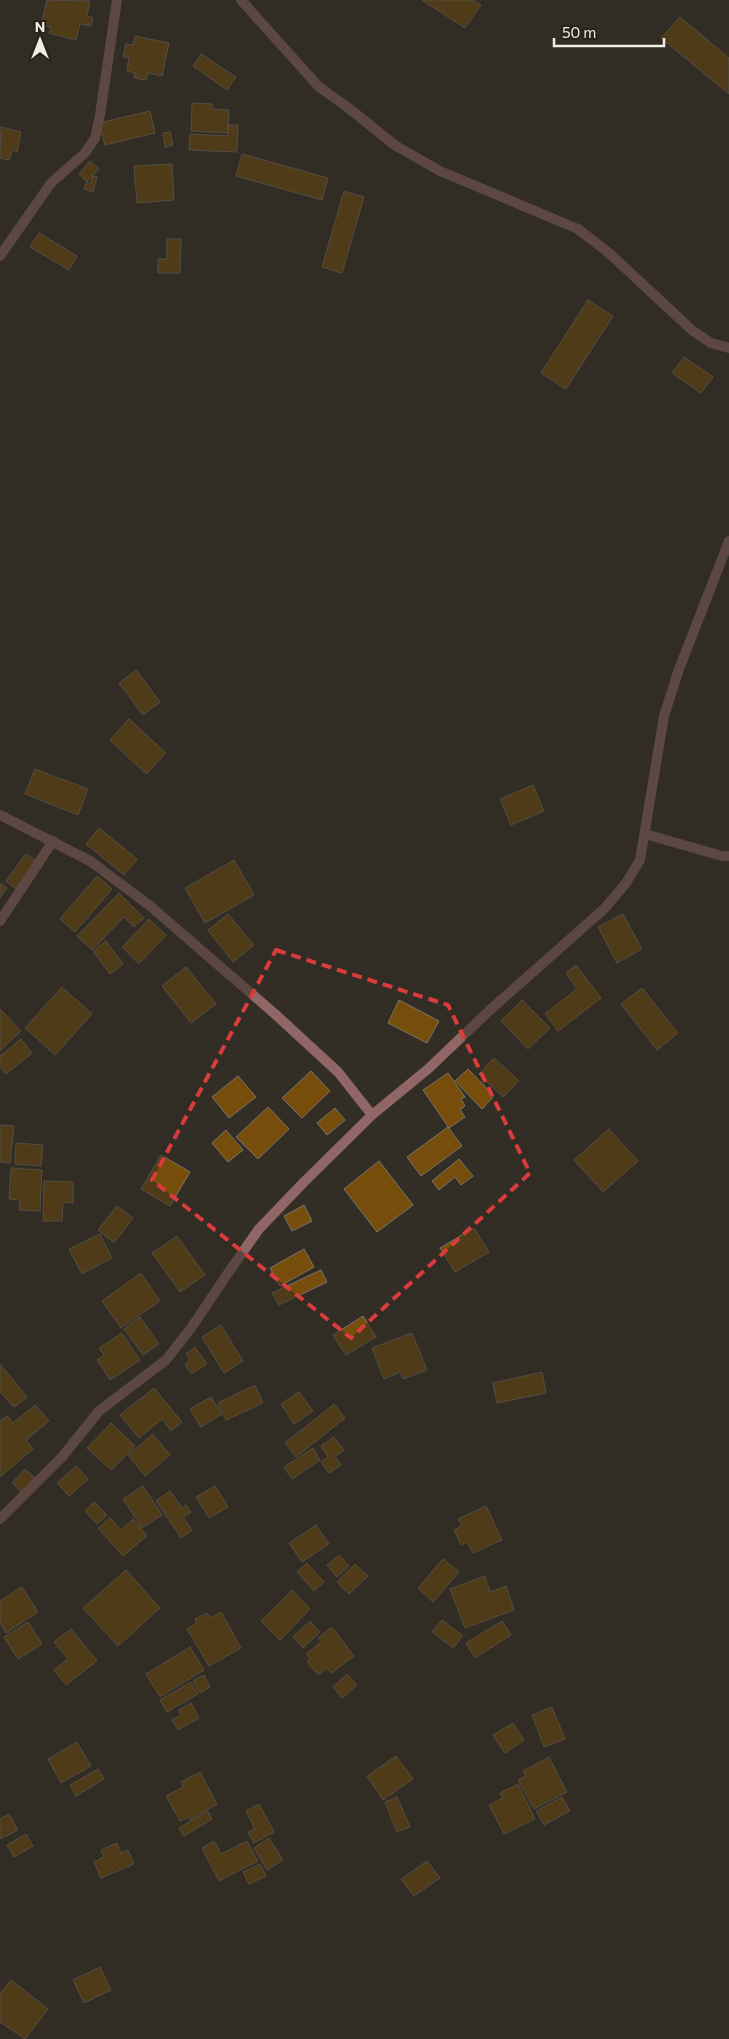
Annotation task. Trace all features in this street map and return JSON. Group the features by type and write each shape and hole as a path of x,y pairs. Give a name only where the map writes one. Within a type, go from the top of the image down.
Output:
{"street":[{"path":"0,256 51,183 85,153 95,138 117,0"},
{"path":"240,0 319,87 396,146 440,171 578,229 609,253 693,331 711,343 729,348"},
{"path":"0,1519 62,1457 100,1411 166,1360 191,1328 260,1229 303,1182 372,1115 428,1069 490,1010 604,909 626,883 640,860 664,716 679,669 729,541"},
{"path":"0,814 90,861 149,905 275,1014 338,1072 372,1115"},
{"path":"645,834 722,856 729,856"},
{"path":"0,921 53,841"}],"highlighted area":[{"path":"276,950 448,1005 530,1173 351,1338 152,1180"}],"building":[{"path":"47,0 90,1 87,16 93,18 91,26 80,24 76,40 49,33 51,27 41,25"},
{"path":"422,0 473,0 481,5 465,28"},
{"path":"680,17 729,58 729,94 661,38"},
{"path":"135,36 169,43 162,76 148,73 146,80 134,78 135,73 127,71 129,58 123,57 126,44 133,45"},
{"path":"201,54 236,77 227,90 193,66"},
{"path":"192,103 212,104 212,109 229,110 228,133 191,131"},
{"path":"150,111 155,133 105,145 99,123"},
{"path":"228,125 238,125 237,152 189,150 190,134 228,136"},
{"path":"1,127 21,132 17,152 12,150 9,160 0,158"},
{"path":"170,132 173,145 165,147 163,133"},
{"path":"242,154 328,178 322,200 236,176"},
{"path":"90,161 99,169 87,182 79,174"},
{"path":"172,164 174,200 137,203 134,166"},
{"path":"93,176 97,177 93,192 84,189 86,183 90,184"},
{"path":"344,191 364,197 342,273 322,267"},
{"path":"39,233 77,256 69,270 30,247"},
{"path":"167,239 181,239 180,273 158,273 158,259 167,259"},
{"path":"588,300 613,316 566,389 541,373"},
{"path":"684,357 713,377 701,393 672,373"},
{"path":"136,670 160,702 143,715 119,683"},
{"path":"129,719 166,753 146,774 110,740"},
{"path":"35,769 88,789 78,815 25,794"},
{"path":"533,785 544,811 511,825 500,799"},
{"path":"99,828 137,859 124,875 86,844"},
{"path":"26,854 37,862 17,890 6,881"},
{"path":"234,860 254,895 205,923 185,888"},
{"path":"97,876 112,889 75,932 60,919"},
{"path":"0,883 7,888 0,898"},
{"path":"119,893 144,918 134,927 124,917 92,950 77,936"},
{"path":"228,914 254,945 233,962 208,930"},
{"path":"623,914 642,949 617,963 598,927"},
{"path":"149,919 166,935 139,964 122,947"},
{"path":"106,941 123,964 110,974 93,951"},
{"path":"576,965 601,998 558,1031 545,1014 577,989 566,973"},
{"path":"186,967 216,1004 191,1023 162,986"},
{"path":"62,987 92,1014 55,1055 25,1028"},
{"path":"642,988 678,1033 657,1050 621,1004"},
{"path":"399,1000 439,1021 427,1043 388,1023"},
{"path":"522,1000 550,1028 528,1049 501,1021"},
{"path":"0,1009 21,1031 0,1051"},
{"path":"21,1039 32,1053 6,1074 0,1067 0,1056"},
{"path":"494,1058 519,1081 503,1097 479,1074"},
{"path":"468,1069 494,1096 482,1109 455,1081"},
{"path":"311,1071 330,1091 302,1118 282,1098"},
{"path":"448,1073 465,1097 461,1099 465,1106 460,1110 465,1117 449,1128 423,1090"},
{"path":"238,1076 256,1097 229,1118 212,1097"},
{"path":"268,1107 289,1129 258,1159 236,1137"},
{"path":"335,1108 345,1120 327,1135 317,1123"},
{"path":"0,1125 14,1126 10,1163 0,1162"},
{"path":"448,1127 462,1146 421,1176 407,1157"},
{"path":"609,1129 638,1161 603,1192 574,1160"},
{"path":"226,1130 243,1150 228,1162 212,1143"},
{"path":"16,1143 43,1145 41,1166 15,1164"},
{"path":"161,1155 190,1172 170,1206 141,1189"},
{"path":"459,1159 473,1176 461,1185 455,1177 439,1190 432,1181"},
{"path":"379,1161 413,1205 377,1232 344,1189"},
{"path":"11,1168 42,1170 40,1211 19,1210 20,1200 9,1199"},
{"path":"44,1181 73,1182 73,1203 63,1202 62,1221 43,1221"},
{"path":"304,1205 312,1221 292,1231 284,1216"},
{"path":"117,1206 133,1218 114,1243 98,1230"},
{"path":"474,1228 489,1252 455,1272 440,1248"},
{"path":"100,1234 112,1258 82,1274 69,1249"},
{"path":"177,1236 205,1275 180,1292 152,1253"},
{"path":"304,1249 314,1267 280,1286 270,1268"},
{"path":"321,1270 327,1282 279,1305 272,1293"},
{"path":"141,1273 160,1301 121,1328 102,1301"},
{"path":"363,1316 376,1337 346,1355 333,1335"},
{"path":"140,1317 159,1344 143,1355 124,1329"},
{"path":"221,1325 243,1361 224,1373 202,1337"},
{"path":"122,1333 140,1360 110,1380 97,1360 104,1355 99,1348"},
{"path":"412,1333 427,1370 403,1379 400,1372 384,1379 372,1348"},
{"path":"195,1347 207,1364 191,1374 185,1364 190,1360 186,1354"},
{"path":"0,1364 27,1397 14,1407 0,1392"},
{"path":"542,1372 546,1393 497,1403 493,1383"},
{"path":"255,1385 263,1403 226,1420 218,1403"},
{"path":"154,1388 182,1422 171,1431 162,1419 139,1438 120,1415"},
{"path":"299,1392 313,1411 294,1424 281,1404"},
{"path":"211,1397 222,1414 201,1427 190,1409"},
{"path":"334,1404 345,1418 296,1457 285,1443"},
{"path":"35,1405 49,1421 26,1440 33,1449 0,1477 0,1421 7,1416 13,1423"},
{"path":"111,1423 135,1446 111,1470 87,1448"},
{"path":"153,1434 170,1455 145,1476 128,1455"},
{"path":"334,1437 344,1450 335,1457 341,1465 329,1473 321,1462 328,1457 321,1446"},
{"path":"313,1448 320,1460 292,1479 284,1467"},
{"path":"76,1466 88,1479 69,1496 57,1483"},
{"path":"25,1469 35,1478 22,1492 12,1483"},
{"path":"143,1486 162,1515 142,1528 123,1499"},
{"path":"215,1486 228,1507 209,1518 196,1497"},
{"path":"170,1491 182,1508 186,1505 191,1512 183,1517 192,1530 181,1538 156,1501"},
{"path":"94,1502 107,1515 97,1524 85,1511"},
{"path":"486,1506 502,1540 473,1553 467,1542 461,1545 454,1530 462,1526 458,1519"},
{"path":"110,1518 121,1530 133,1519 147,1536 123,1556 98,1528"},
{"path":"316,1525 329,1544 302,1562 289,1543"},
{"path":"339,1555 349,1566 337,1577 327,1565"},
{"path":"443,1559 459,1572 433,1602 418,1588"},
{"path":"307,1563 324,1582 314,1591 297,1572"},
{"path":"355,1564 368,1576 349,1594 337,1582"},
{"path":"126,1570 160,1608 118,1646 83,1608"},
{"path":"485,1576 490,1592 506,1586 514,1610 465,1628 450,1589"},
{"path":"22,1587 38,1612 6,1633 0,1623 0,1601"},
{"path":"292,1590 310,1609 280,1640 261,1621"},
{"path":"221,1612 241,1648 209,1666 187,1629 197,1623 195,1619 207,1613 210,1618"},
{"path":"442,1620 463,1636 453,1648 432,1632"},
{"path":"310,1621 320,1632 303,1648 293,1637"},
{"path":"502,1621 511,1635 475,1658 466,1643"},
{"path":"28,1622 42,1644 18,1659 4,1637"},
{"path":"332,1627 354,1656 331,1673 327,1668 318,1675 307,1662 310,1659 306,1654 321,1642 318,1638"},
{"path":"71,1629 97,1661 66,1685 54,1670 68,1659 54,1642"},
{"path":"190,1647 204,1670 160,1697 146,1674"},
{"path":"347,1674 357,1685 342,1698 333,1687"},
{"path":"204,1675 210,1687 200,1693 193,1681"},
{"path":"191,1682 198,1694 167,1712 160,1700"},
{"path":"191,1703 199,1718 178,1730 172,1720 181,1715 179,1710"},
{"path":"552,1707 565,1739 544,1747 532,1715"},
{"path":"513,1723 524,1740 505,1753 493,1735"},
{"path":"77,1742 91,1766 61,1783 48,1759"},
{"path":"396,1756 413,1779 383,1800 367,1776"},
{"path":"549,1757 567,1792 534,1809 518,1780 526,1776 523,1771"},
{"path":"98,1769 104,1779 76,1796 70,1785"},
{"path":"200,1772 217,1804 190,1820 188,1817 180,1821 166,1796 183,1787 181,1782"},
{"path":"518,1784 535,1819 504,1834 489,1805 503,1798 500,1793"},
{"path":"397,1797 410,1827 397,1832 385,1802"},
{"path":"562,1797 570,1811 544,1825 536,1811"},
{"path":"259,1804 274,1832 254,1843 248,1832 255,1829 246,1811"},
{"path":"208,1811 212,1819 184,1836 179,1828"},
{"path":"9,1814 18,1830 0,1839 0,1819"},
{"path":"26,1834 33,1846 14,1857 7,1845"},
{"path":"269,1838 283,1860 267,1870 254,1848"},
{"path":"214,1841 221,1854 247,1841 258,1861 219,1881 202,1848"},
{"path":"117,1843 121,1853 128,1850 134,1864 101,1878 94,1862 104,1857 101,1850"},
{"path":"427,1861 440,1878 414,1896 401,1879"},
{"path":"260,1864 266,1876 249,1884 243,1872"},
{"path":"100,1967 111,1990 84,2003 73,1980"},
{"path":"11,1980 48,2009 25,2039 0,2022 0,1994"}]}
